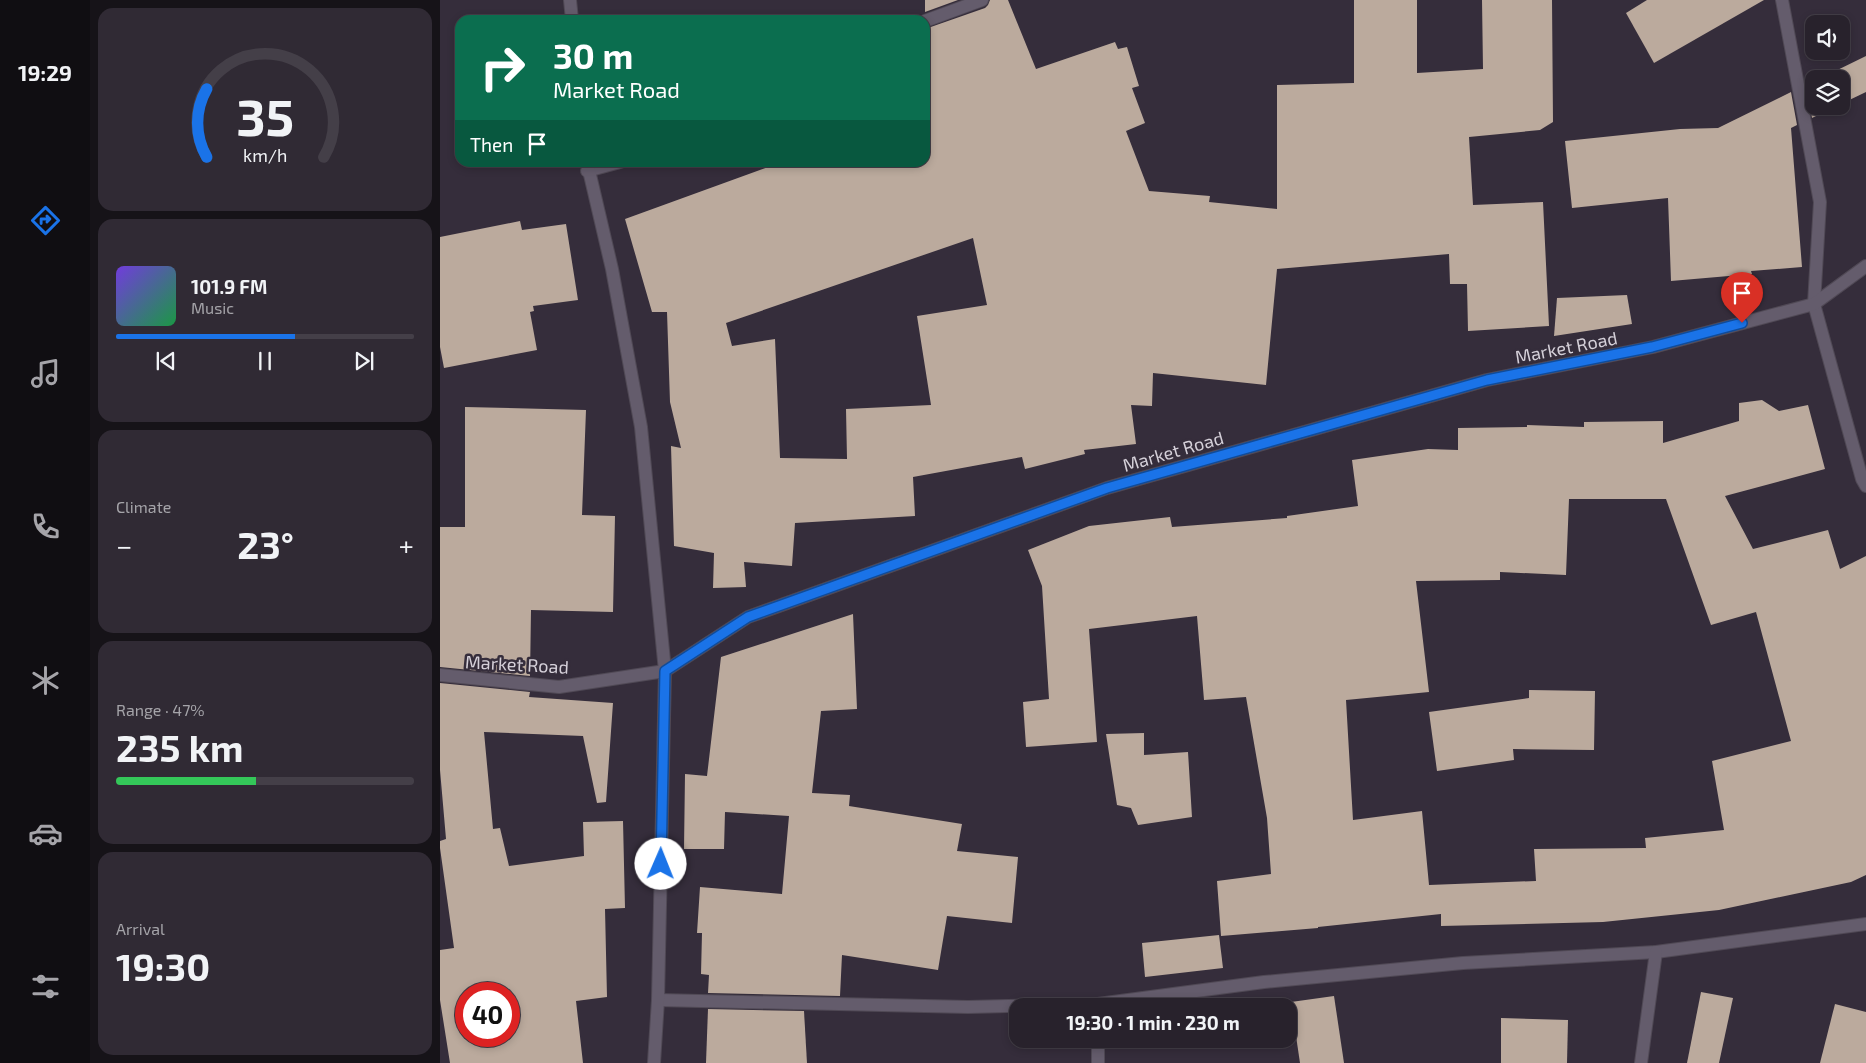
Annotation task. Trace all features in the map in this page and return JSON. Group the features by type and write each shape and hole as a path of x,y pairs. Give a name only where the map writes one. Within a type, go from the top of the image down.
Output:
{"street":[{"path":"570,0 572,15"},
{"path":"930,19 982,0"},
{"path":"1782,0 1820,202 1814,304 1862,479 1866,486"},
{"path":"587,167 612,269 642,427 665,671 658,1000 654,1063"},
{"name":"Market Road","path":"440,675 559,687 665,671 748,617 1107,488 1487,380 1652,347 1814,304 1866,266"},
{"path":"1149,998 1264,982 1463,963 1656,952 1866,924"},
{"path":"1641,1063 1656,952"},
{"path":"658,1000 968,1008 1009,1007"},
{"path":"1098,1048 1098,1063"}],"building":[{"path":"925,0 958,0 925,12"},
{"path":"990,0 1008,0 1036,69 1115,42 1118,49 1127,47 1139,86 1132,88 1145,123 1126,131 1149,191 1210,196 1209,202 1277,209 1277,85 1354,83 1354,0 1417,0 1417,73 1483,69 1482,0 1552,0 1553,122 1540,130 1469,137 1473,205 1543,202 1549,326 1468,331 1467,284 1450,284 1449,254 1277,269 1266,385 1153,373 1152,406 1131,405 1136,444 1084,450 1085,454 1025,469 1022,457 913,477 915,516 795,523 792,566 744,562 746,587 713,588 714,553 674,546 671,446 681,448 670,402 667,312 652,312 625,219 768,167 930,167 930,27 985,8","holes":["973,238 987,305 917,316 931,405 846,409 847,459 780,458 775,339 732,346 726,323"]},
{"path":"1647,0 1764,0 1654,63 1626,13"},
{"path":"1866,56 1866,92 1850,100 1850,70 1837,70"},
{"path":"1791,92 1797,125 1791,128 1802,267 1751,271 1752,274 1671,281 1668,198 1572,208 1565,141 1680,129 1718,128"},
{"path":"520,221 522,230 566,224 578,300 533,306 534,311 530,312 537,350 444,368 440,347 440,237"},
{"path":"1627,295 1632,324 1554,336 1557,298"},
{"path":"1762,400 1779,411 1808,405 1825,469 1725,496 1753,549 1828,530 1840,569 1866,556 1866,875 1851,882 1719,910 1603,922 1441,926 1441,914 1318,928 1221,936 1217,881 1271,874 1267,818 1246,697 1204,700 1197,616 1089,629 1097,742 1026,747 1023,702 1049,699 1042,586 1028,550 1089,526 1170,517 1172,527 1287,518 1287,516 1358,506 1352,460 1428,449 1458,450 1458,428 1527,427 1527,425 1584,427 1584,422 1663,421 1663,443 1739,421 1739,403","holes":["1569,499 1666,499 1711,625 1756,612 1791,741 1712,761 1724,830 1645,838 1646,848 1534,849 1536,881 1429,885 1422,811 1353,820 1346,700 1429,692 1416,581 1500,580 1500,572 1566,575"]},
{"path":"465,407 586,410 582,515 615,516 613,612 531,610 530,676 440,667 440,527 465,527"},
{"path":"853,614 857,709 821,711 812,793 850,795 849,806 962,824 957,851 1018,857 1012,923 947,916 938,970 842,955 840,996 708,993 709,975 701,974 702,933 697,933 700,887 782,894 789,816 725,812 724,849 684,849 685,774 707,776 721,657"},
{"path":"440,683 530,692 529,697 613,703 606,802 597,803 583,736 484,732 493,829 500,828 509,866 584,856 583,822 623,821 625,908 605,909 607,997 576,1001 583,1063 450,1063 440,1000 440,950 454,948 440,848 440,841 446,839 440,770"},
{"path":"1529,690 1595,691 1594,750 1513,749 1514,760 1437,771 1429,712 1529,698"},
{"path":"1144,733 1144,755 1188,752 1192,817 1138,825 1131,808 1117,805 1106,734"},
{"path":"1219,935 1223,968 1145,977 1142,943"},
{"path":"1701,992 1733,998 1719,1063 1687,1063"},
{"path":"1334,996 1344,1063 1300,1063 1297,1043 1297,1001"},
{"path":"1835,1004 1866,1012 1866,1063 1820,1063"},
{"path":"708,1009 804,1011 807,1063 706,1063"},
{"path":"1501,1018 1568,1020 1567,1063 1501,1063"}],"route":[{"path":"661,864 665,671 748,617 1107,488 1487,380 1652,347 1742,323"}]}
